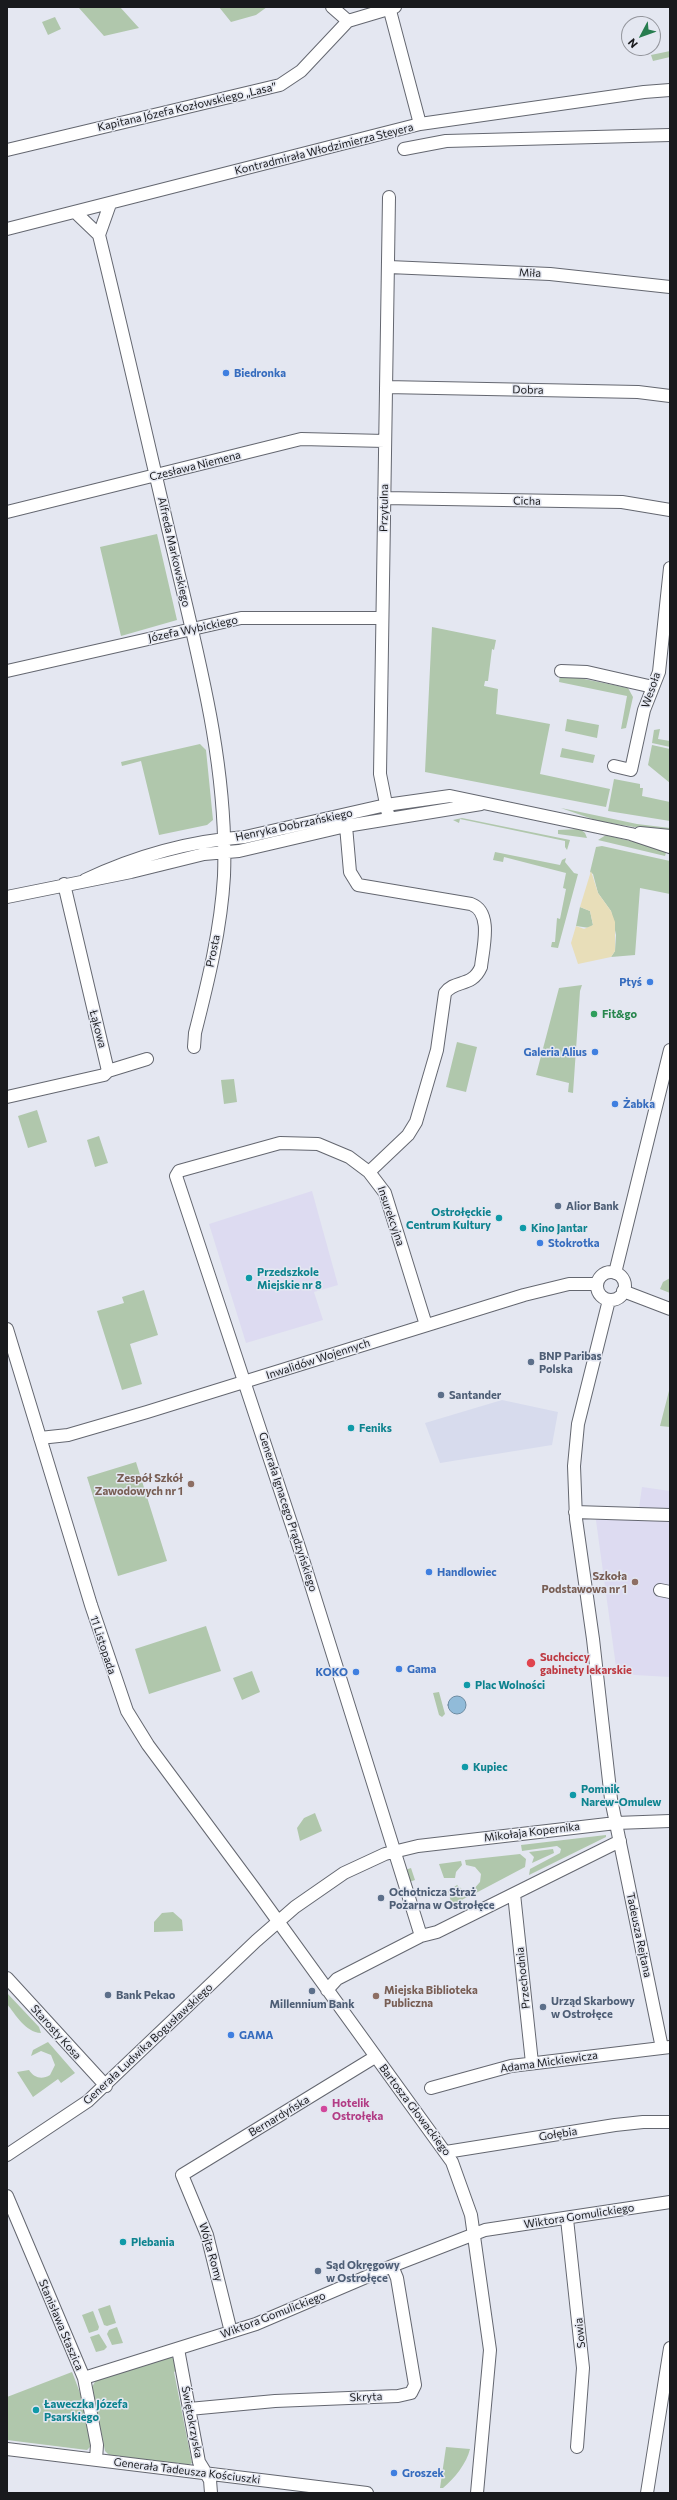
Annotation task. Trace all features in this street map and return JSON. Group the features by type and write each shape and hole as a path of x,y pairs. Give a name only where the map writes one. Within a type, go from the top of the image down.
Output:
{"street":[{"path":"332,7 348,21"},
{"path":"391,7 420,124"},
{"name":"Kapitana Józefa Kozłowskiego „Lasa”","path":"7,150 280,85 301,71 348,21 391,7"},
{"name":"Kontradmirała Włodzimierza Steyera","path":"644,92 670,86"},
{"name":"Kontradmirała Włodzimierza Steyera","path":"7,229 420,124 644,92 670,90"},
{"name":"Kontradmirała Włodzimierza Steyera","path":"404,149 446,141 670,135"},
{"name":"Przytulna","path":"389,197 380,774 389,819"},
{"path":"75,212 99,235 110,204"},
{"name":"Alfreda Markowskiego","path":"99,235 192,628 215,735 223,853"},
{"name":"Miła","path":"389,268 550,274 670,287"},
{"name":"Dobra","path":"386,387 638,392 670,396"},
{"name":"Czesława Niemena","path":"7,512 301,439 385,441"},
{"name":"Cicha","path":"384,498 622,502 670,510"},
{"name":"Wesoła","path":"614,766 631,770 638,731 648,697 659,672 670,568"},
{"name":"Józefa Wybickiego","path":"7,671 241,618 260,616 382,618"},
{"path":"561,671 587,672 653,687"},
{"name":"Henryka Dobrzańskiego","path":"85,880 143,856 223,839 245,838 386,805 450,796 466,798 631,834 670,847"},
{"name":"Henryka Dobrzańskiego","path":"7,897 64,884 131,872 204,854 223,853 346,826 484,803"},
{"path":"346,826 350,872 358,884 471,904 480,908 485,917 481,967 478,974 469,982 452,987 445,993 437,1050 416,1122 408,1135 369,1172"},
{"name":"Henryka Dobrzańskiego","path":"631,834 643,833 670,836"},
{"name":"Prosta","path":"194,1047 195,1033 221,914 223,853"},
{"name":"Łąkowa","path":"64,884 108,1071"},
{"path":"615,1273 670,1050"},
{"path":"7,1097 104,1075 108,1071 148,1059"},
{"name":"Insurekcyjna","path":"176,1176 184,1168 267,1145 293,1142 318,1144 338,1151 369,1172 385,1193 426,1325"},
{"name":"Generała Ignacego Prądzyńskiego","path":"176,1176 300,1550 395,1850"},
{"path":"615,1273 623,1280 623,1291 617,1298 609,1300 601,1296 597,1284 603,1274 615,1273"},
{"name":"Inwalidów Wojennych","path":"40,1438 68,1435 244,1383 426,1325 569,1284 597,1284"},
{"path":"623,1291 670,1309"},
{"name":"Tadeusza Rejtana","path":"609,1300 578,1424 574,1466 575,1512 611,1799 666,2047"},
{"name":"11 Listopada","path":"7,1329 98,1628 127,1711 144,1740 278,1922"},
{"path":"575,1512 670,1515"},
{"name":"Mikołaja Kopernika","path":"278,1922 314,1893 344,1873 395,1850 456,1841 616,1822 670,1821"},
{"path":"327,1990 337,1979 421,1936 433,1934 620,1841"},
{"path":"395,1850 421,1936"},
{"name":"Przechodnia","path":"514,1894 532,2063"},
{"name":"Bartosza Głowackiego","path":"278,1922 375,2057 446,2152 463,2190 475,2234 490,2359 477,2493"},
{"name":"Generała Ludwika Bogusławskiego","path":"7,2155 70,2115 106,2086 278,1922"},
{"name":"Starosty Kosa","path":"7,1978 106,2086"},
{"name":"Adama Mickiewicza","path":"431,2088 488,2071 532,2063 666,2047"},
{"name":"Bernardyńska","path":"182,2175 375,2057"},
{"name":"Gołębia","path":"446,2152 615,2125 643,2122 670,2122"},
{"name":"Wójta Romy","path":"182,2175 209,2242 231,2332"},
{"name":"Stanisława Staszica","path":"7,2196 84,2378 97,2444 96,2459"},
{"name":"Wiktora Gomulickiego","path":"84,2378 231,2332 392,2266 485,2230 670,2202"},
{"name":"Sowia","path":"567,2218 583,2368 577,2447"},
{"name":"Skryta","path":"189,2409 275,2401 406,2396 411,2394 415,2385 396,2278 392,2266"},
{"path":"647,2493 670,2348"},
{"name":"Świętokrzyska","path":"178,2349 199,2462 207,2474 211,2493"},
{"name":"Generała Tadeusza Kościuszki","path":"7,2449 367,2493"}],"shaded area":[{"path":"312,1191 338,1285 314,1292 323,1320 246,1343 209,1224"},
{"path":"502,1400 558,1412 552,1445 440,1463 425,1423"},
{"path":"642,1487 670,1491 670,1677 617,1674 594,1506 639,1508"}],"green space":[{"path":"120,7 139,28 104,36 79,8"},
{"path":"219,7 267,7 256,15 231,22"},
{"path":"55,17 61,29 48,35 42,22"},
{"path":"670,51 670,57 653,61 651,56 661,56 661,53"},
{"path":"157,534 177,620 121,636 100,547"},
{"path":"432,627 496,640 494,650 492,649 488,681 485,681 484,686 498,689 496,714 550,724 540,774 610,789 606,807 425,772"},
{"path":"560,674 628,688 633,697 626,728 621,729 627,696 559,682"},
{"path":"567,719 599,725 597,738 565,731"},
{"path":"660,729 658,739 670,741 670,747 652,743 654,730"},
{"path":"200,744 206,750 213,820 207,825 159,835 141,761 122,766 121,762"},
{"path":"652,745 670,749 670,783 648,765"},
{"path":"562,748 595,755 593,763 560,757"},
{"path":"614,779 640,784 640,788 643,788 642,796 670,802 670,821 608,811"},
{"path":"561,808 637,824 670,828 670,833 598,821"},
{"path":"462,818 570,840 567,850 565,847 565,841 460,819 459,823 453,820"},
{"path":"580,829 585,833 587,838 558,834 558,830"},
{"path":"606,835 667,850 665,856 598,840"},
{"path":"602,846 670,861 670,894 640,888 635,955 611,957 615,951 616,935 611,911 598,893 593,874 590,872 596,847"},
{"path":"495,852 560,865 562,860 566,858 565,862 574,873 578,874 558,948 551,947 552,942 555,942 557,918 560,919 566,889 563,888 566,873 504,857 503,862 493,860"},
{"path":"580,907 590,911 593,925 590,928 576,926"},
{"path":"582,985 580,991 573,1093 568,1092 569,1083 536,1075 559,988"},
{"path":"457,1042 477,1047 466,1092 446,1087"},
{"path":"234,1079 237,1102 224,1104 221,1080"},
{"path":"37,1110 47,1142 28,1148 18,1116"},
{"path":"99,1136 108,1163 95,1167 87,1140"},
{"path":"670,1278 670,1293 660,1289 663,1282"},
{"path":"144,1290 158,1335 130,1344 142,1384 122,1390 97,1311 124,1303 122,1297"},
{"path":"670,1387 670,1427 660,1426"},
{"path":"136,1462 167,1561 118,1576 87,1477"},
{"path":"206,1626 221,1671 149,1694 135,1649"},
{"path":"252,1671 260,1692 242,1700 233,1678"},
{"path":"439,1692 445,1714 442,1717 439,1715 433,1693"},
{"path":"315,1813 322,1831 300,1841 297,1828 304,1818"},
{"path":"606,1835 606,1837 529,1875 530,1869 560,1853 561,1849 557,1846 522,1851 521,1845"},
{"path":"553,1849 554,1853 532,1863 534,1857 529,1852"},
{"path":"520,1854 526,1859 525,1867 474,1894 473,1890 480,1882 481,1874 475,1867 466,1865 465,1860"},
{"path":"461,1861 462,1865 456,1872 455,1878 444,1878 439,1864"},
{"path":"411,1868 415,1880 409,1882 405,1870"},
{"path":"457,1885 463,1890 470,1891 471,1895 452,1905 448,1891"},
{"path":"173,1912 182,1920 183,1931 154,1932 154,1922 162,1913"},
{"path":"7,1993 39,2027 41,2033 30,2030 17,2018 7,2004"},
{"path":"48,2042 75,2073 61,2083 58,2079 33,2097 17,2072 29,2070 33,2075 41,2078 50,2075 55,2065 51,2055 41,2051 31,2056 33,2050"},
{"path":"110,2305 116,2323 107,2326 104,2325 98,2309"},
{"path":"93,2311 99,2327 98,2330 89,2333 82,2315"},
{"path":"117,2327 123,2343 112,2345 107,2334 109,2330"},
{"path":"99,2334 107,2347 104,2350 96,2352 90,2337"},
{"path":"170,2357 175,2359 180,2368 174,2372 192,2463 187,2466 110,2456 105,2451 92,2387 96,2380"},
{"path":"72,2372 88,2418 90,2447 87,2450 7,2440 7,2397"},
{"path":"446,2447 470,2449 460,2470 443,2488 440,2488"}],"sand":[{"path":"591,871 598,893 611,911 615,922 615,951 611,957 578,964 571,943 576,926 584,929 593,925 590,911 580,907"}],"water":[{"path":"457,1696 463,1699 466,1705 463,1711 457,1714 451,1711 448,1705 451,1699"}],"place":[{"name":"Biedronka","path":"226,373"},
{"name":"Ptyś","path":"650,982"},
{"name":"Fit&go","path":"594,1014"},
{"name":"Galeria Alius","path":"595,1052"},
{"name":"Żabka","path":"615,1104"},
{"name":"Alior Bank","path":"558,1206"},
{"name":"Ostrołęckie Centrum Kultury","path":"499,1218"},
{"name":"Kino Jantar","path":"523,1228"},
{"name":"Stokrotka","path":"540,1243"},
{"name":"Przedszkole Miejskie nr 8","path":"249,1278"},
{"name":"BNP Paribas Polska","path":"531,1362"},
{"name":"Santander","path":"441,1395"},
{"name":"Feniks","path":"351,1428"},
{"name":"Zespół Szkół Zawodowych nr 1","path":"191,1484"},
{"name":"Handlowiec","path":"429,1572"},
{"name":"Szkoła Podstawowa nr 1","path":"635,1582"},
{"name":"Suchciccy gabinety lekarskie","path":"531,1663"},
{"name":"Gama","path":"399,1669"},
{"name":"KOKO","path":"356,1672"},
{"name":"Plac Wolności","path":"467,1685"},
{"name":"Kupiec","path":"465,1767"},
{"name":"Pomnik Narew-Omulew","path":"573,1795"},
{"name":"Ochotnicza Straż Pożarna w Ostrołęce","path":"381,1898"},
{"name":"Millennium Bank","path":"312,1991"},
{"name":"Bank Pekao","path":"108,1995"},
{"name":"Miejska Biblioteka Publiczna","path":"376,1996"},
{"name":"Urząd Skarbowy w Ostrołęce","path":"543,2007"},
{"name":"GAMA","path":"231,2035"},
{"name":"Hotelik Ostrołęka","path":"324,2109"},
{"name":"Plebania","path":"123,2242"},
{"name":"Sąd Okręgowy w Ostrołęce","path":"318,2271"},
{"name":"Ławeczka Józefa Psarskiego","path":"36,2410"},
{"name":"Groszek","path":"394,2473"}]}
